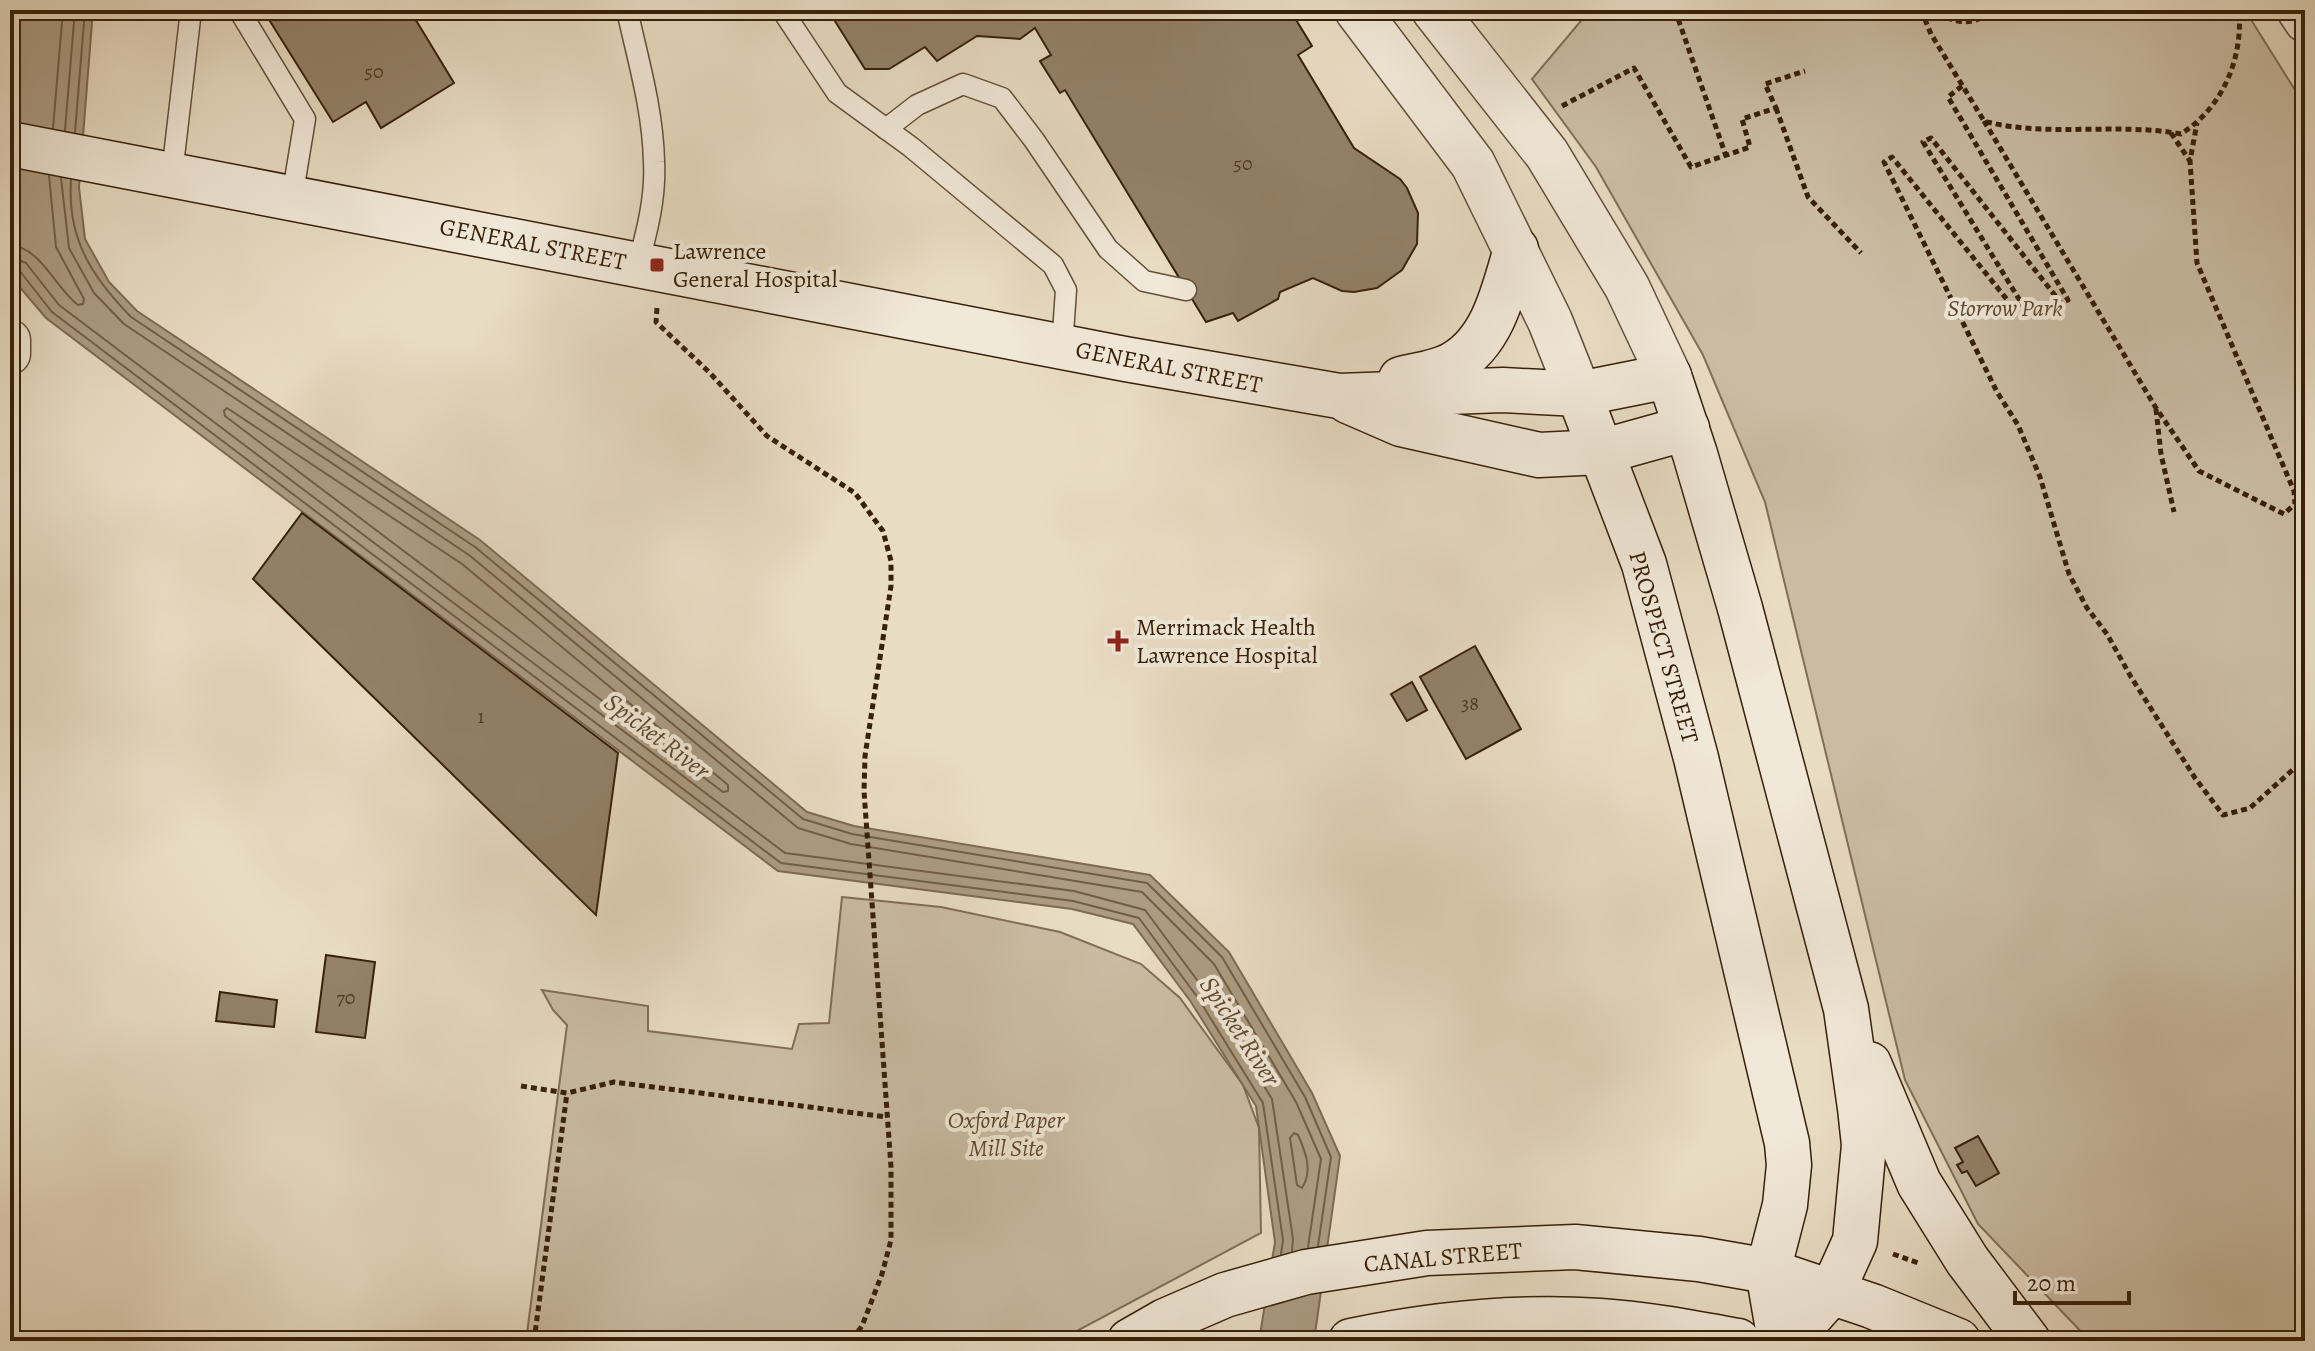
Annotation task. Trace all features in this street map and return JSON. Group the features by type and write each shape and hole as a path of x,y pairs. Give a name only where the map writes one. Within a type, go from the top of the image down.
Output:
{"main road":[{"name":"PROSPECT STREET","path":"1357,10 1473,164 1550,321 1644,564 1696,758 1787,1143 1789,1165 1785,1205 1768,1271 1780,1341"},
{"path":"1434,10 1547,154 1627,287 1669,376 1740,608 1846,1009 1864,1145 1855,1241 1832,1292 1788,1341"},
{"name":"GENERAL STREET","path":"10,144 292,198 648,280 1062,347 1339,396 1503,390 1579,394 1669,376"},
{"path":"1339,396 1454,365 1490,326 1516,249"},
{"name":"GENERAL STREET","path":"1339,396 1401,424 1539,455 1601,452 1687,428"},
{"path":"1846,1009 1919,1183 1967,1260 2028,1341"},
{"name":"CANAL STREET","path":"1130,1341 1165,1321 1225,1295 1306,1272 1427,1253 1575,1247 1699,1259 1768,1271 1832,1292 1958,1341"},
{"path":"1351,1341 1432,1326 1518,1319 1601,1321 1738,1341"}],"street":[{"path":"2297,10 2305,22"},
{"path":"10,340 10,354"}],"lane":[{"path":"172,174 191,10"},
{"path":"239,10 305,119 292,198"},
{"path":"627,10 647,101 654,162 648,280"},
{"path":"782,10 837,93 1053,265 1066,290 1062,347"},
{"path":"886,129 917,105 963,84 1002,98 1108,249 1144,281 1186,290"}],"path":[{"path":"1675,10 1726,156"},
{"path":"1921,10 1931,34 2156,408 2199,471 2284,514 2295,504 2294,491 2197,263 2190,161 2197,123"},
{"path":"1928,10 1964,24 1980,20 1997,10"},
{"path":"1984,121 2021,127 2091,127 2181,134 2212,108 2232,67 2241,33 2239,10"},
{"path":"1558,109 1634,68 1691,167 1750,147 1742,119 1776,108"},
{"path":"1805,71 1765,84 1808,197 1861,253"},
{"path":"1962,86 1948,97 2068,300 2061,303 1931,138 1923,142 2022,304 2013,307 1892,157 1884,162 1997,392 2018,425 2040,477 2069,574 2195,778 2223,815 2250,808 2298,765 2305,751"},
{"path":"2170,132 2190,161"},
{"path":"648,280 656,322 710,373 767,436 855,493 883,531 891,561 891,586 865,756 864,791 891,1167 891,1240 867,1313 851,1341"},
{"path":"2156,408 2161,454 2174,512"},
{"path":"521,1086 567,1093 614,1082 887,1117"},
{"path":"534,1341 567,1093"},
{"path":"1891,1253 1928,1267"}],"green space":[{"name":"Storrow Park","path":"1590,10 2245,10 2305,106 2305,1341 2090,1341 1978,1224 1905,1080 1765,502 1703,355 1596,167 1532,79"},
{"name":"Oxford Paper Mill Site","path":"842,897 941,907 1060,932 1141,964 1180,998 1243,1085 1259,1128 1261,1233 1058,1341 526,1341 567,1025 553,1010 542,990 648,1006 648,1031 792,1049 799,1024 829,1023"}],"water":[{"name":"Spicket River","path":"14,10 93,10 79,187 85,239 109,282 137,311 480,540 807,812 854,826 1150,875 1229,952 1312,1093 1340,1156 1314,1341 1259,1341 1275,1242 1256,1106 1191,1002 1133,924 1072,909 778,871 46,318 17,284 10,268 10,37"}],"building":[{"path":"263,10 414,10 411,12 454,83 381,128 366,102 333,122"},
{"path":"828,10 1290,10 1312,46 1298,55 1354,148 1400,179 1407,188 1418,213 1417,244 1402,270 1377,288 1342,291 1313,278 1280,292 1278,299 1238,321 1233,313 1206,322 1065,90 1060,93 1040,61 1051,55 1035,28 1020,39 977,36 937,61 925,47 889,69 865,69"},
{"path":"302,513 618,753 596,915 253,579"},
{"path":"1475,646 1521,729 1466,759 1420,677"},
{"path":"1412,682 1427,710 1407,721 1391,694"},
{"path":"326,955 375,962 365,1038 316,1032"},
{"path":"220,992 277,1000 274,1027 216,1021"},
{"path":"1978,1136 1999,1173 1976,1186 1967,1171 1962,1173 1957,1165 1963,1162 1955,1148"}],"place":[{"name":"Lawrence General Hospital","path":"657,265"},
{"name":"Merrimack Health Lawrence Hospital","path":"1118,641"}]}
